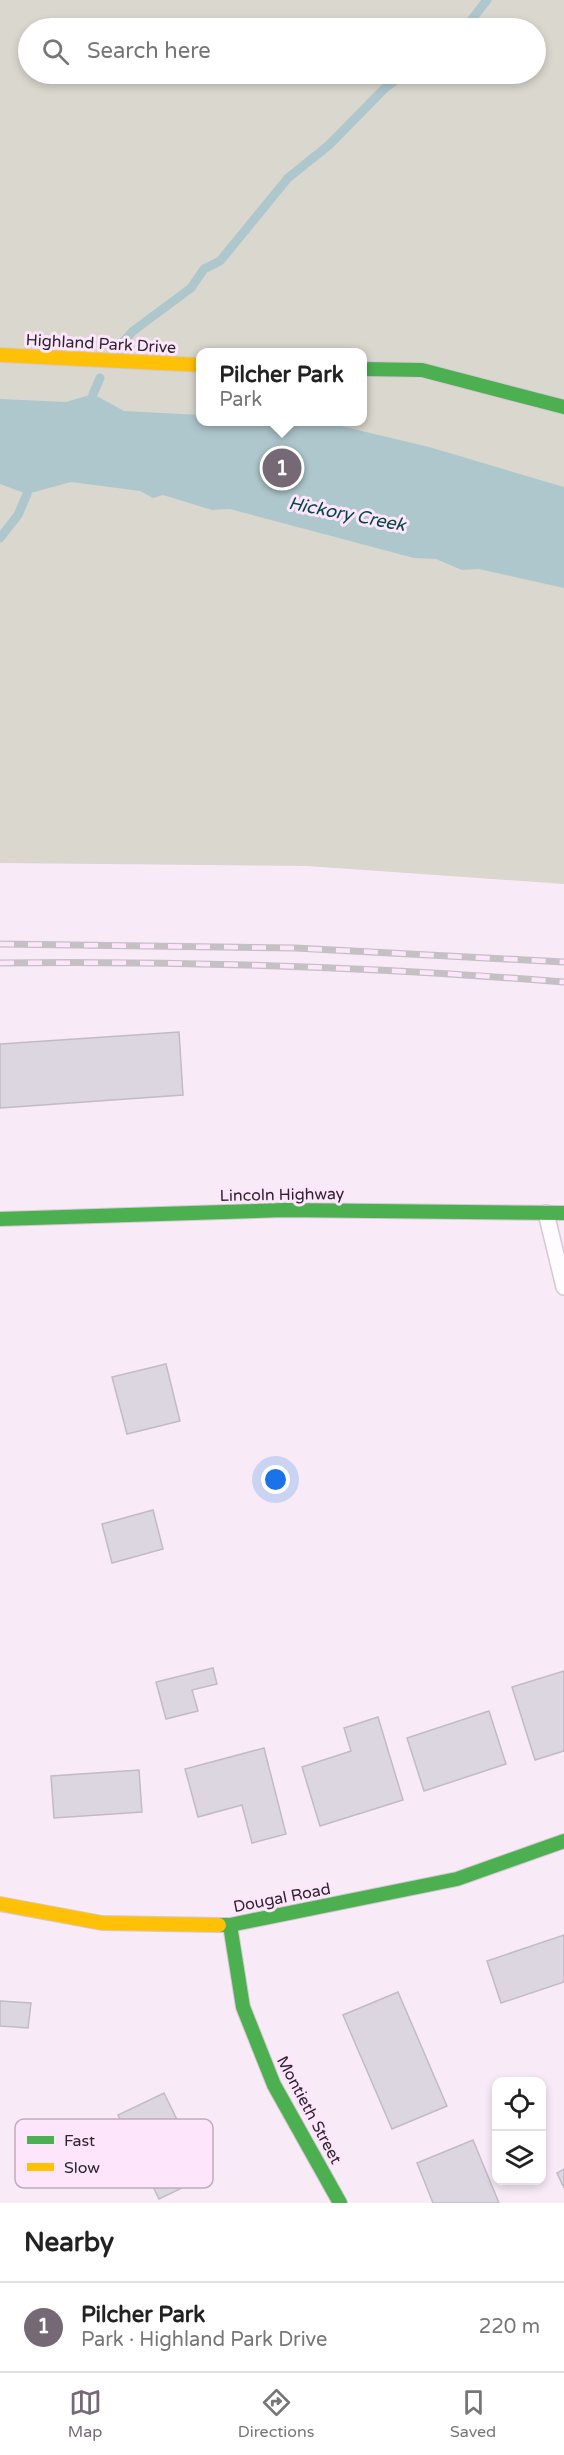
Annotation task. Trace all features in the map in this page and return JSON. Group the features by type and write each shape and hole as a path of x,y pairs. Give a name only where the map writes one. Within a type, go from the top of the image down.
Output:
{"street":[{"name":"Highland Park Drive","path":"0,355 196,365"},
{"path":"367,369 422,370 564,407"},
{"name":"Lincoln Highway","path":"0,1220 284,1210 564,1213"},
{"name":"Dougal Road","path":"0,1904 102,1923 230,1925 457,1879 564,1841"},
{"name":"Montieth Street","path":"230,1925 243,2007 274,2085 340,2203"}],"lane":[{"path":"546,1213 564,1287"}],"shaded area":[{"path":"0,0 564,0 564,884 307,866 0,863"}],"water":[{"name":"Hickory Creek","path":"93,394 124,411 196,415 196,426 341,426 429,447 564,487 564,588 479,569 462,570 436,559 414,558 230,509 212,510 163,495 153,498 140,491 71,482 27,494 0,484 0,399 66,402"}],"building":[{"path":"179,1032 183,1095 0,1108 0,1044"},
{"path":"166,1364 180,1421 127,1434 112,1377"},
{"path":"153,1510 163,1549 112,1563 102,1524"},
{"path":"213,1668 217,1684 192,1690 198,1711 166,1719 156,1682"},
{"path":"564,1671 564,1751 535,1760 512,1687"},
{"path":"489,1711 506,1764 424,1791 407,1738"},
{"path":"378,1717 403,1800 320,1826 302,1767 351,1751 344,1728"},
{"path":"264,1748 286,1834 252,1843 242,1805 198,1817 185,1769"},
{"path":"139,1770 142,1812 54,1818 51,1776"},
{"path":"564,1935 564,1982 501,2003 487,1961"},
{"path":"398,1992 447,2106 392,2129 343,2015"},
{"path":"0,2001 31,2003 28,2028 0,2026"},
{"path":"164,2093 177,2119 120,2119 118,2115"},
{"path":"473,2140 499,2203 433,2203 417,2163"},
{"path":"564,2169 564,2188 557,2173"},
{"path":"154,2188 182,2188 159,2199"}],"waterway":[{"path":"473,18 487,0"},
{"path":"114,352 133,331 191,288 204,269 220,261 288,178 329,145 390,84"},
{"path":"93,394 100,378"},
{"path":"0,538 18,515 27,494"}],"railway":[{"path":"0,944 295,948 564,962"},
{"path":"0,963 282,966 423,972 564,982"}],"traffic: fast":[{"path":"367,369 422,370 564,407"},
{"path":"0,1219 284,1210 564,1213"},
{"path":"219,1925 230,1925 457,1879 564,1841"},
{"path":"230,1925 243,2007 274,2085 340,2203"}],"traffic: slow":[{"path":"0,355 196,365"},
{"path":"0,1904 102,1923 219,1925"}],"place":[{"name":"Pilcher Park","path":"282,468"}]}
